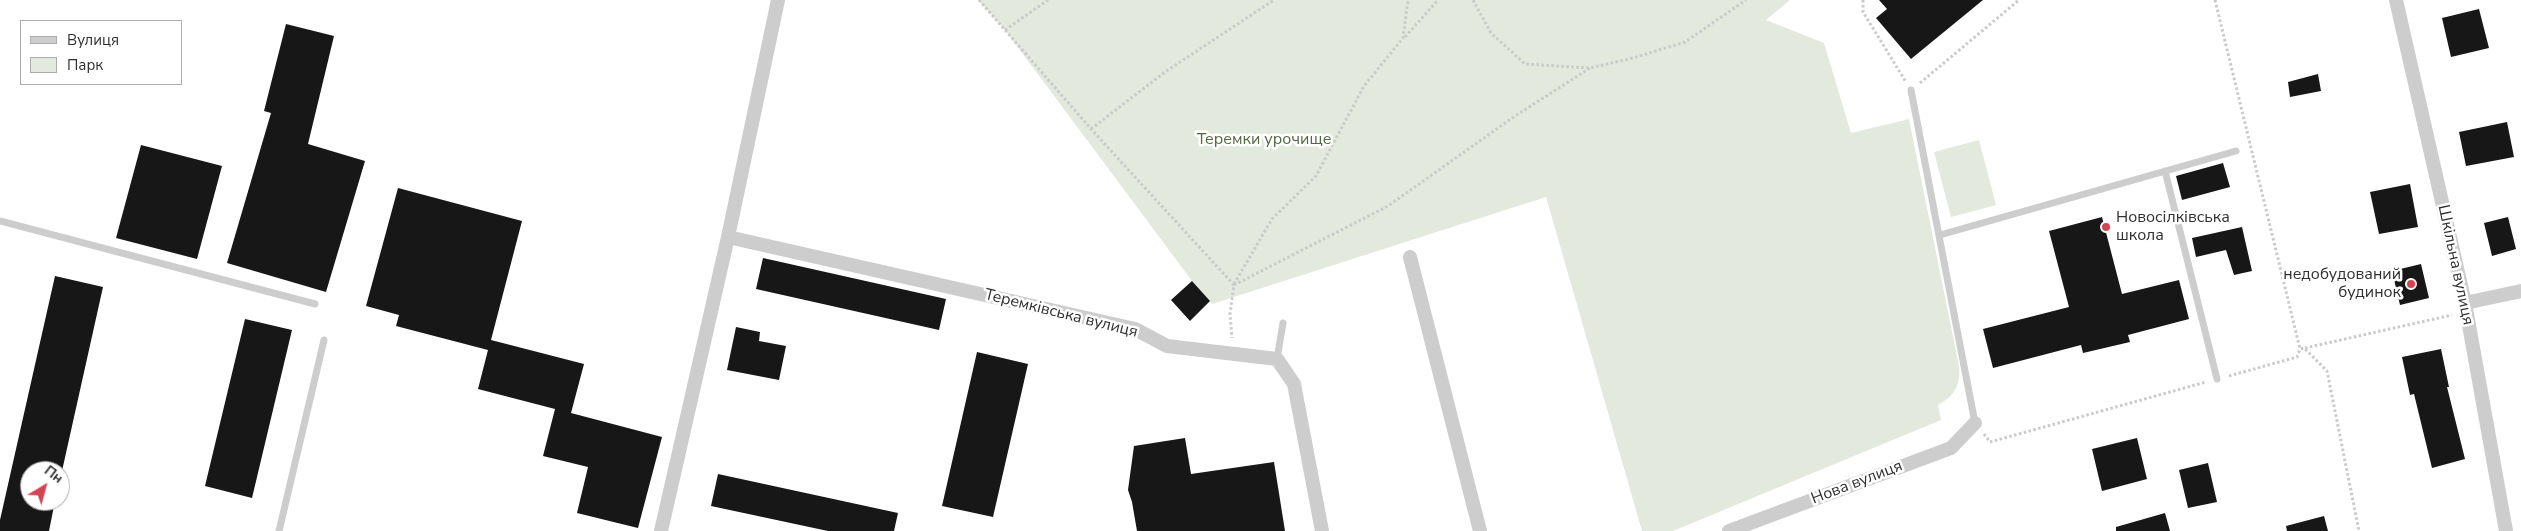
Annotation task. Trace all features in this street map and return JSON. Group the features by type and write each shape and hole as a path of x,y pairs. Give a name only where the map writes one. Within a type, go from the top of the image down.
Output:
{"street":[{"path":"661,531 728,237 778,0"},
{"name":"Шкільна вулиця","path":"2396,0 2465,303 2506,531"},
{"name":"Теремківська вулиця","path":"728,237 1134,329 1167,346 1277,359"},
{"path":"1410,257 1480,531"},
{"path":"2465,303 2521,290"},
{"path":"1277,359 1294,384 1322,531"},
{"name":"Нова вулиця","path":"1730,531 1951,448 1976,423"}],"lane":[{"path":"1911,90 1976,423"},
{"path":"1940,235 2236,151"},
{"path":"2165,171 2217,379"},
{"path":"0,221 315,304"},
{"path":"1277,359 1283,323"},
{"path":"279,531 324,340"}],"path":[{"path":"979,0 1091,129 1234,285"},
{"path":"1005,30 1048,0"},
{"path":"1091,129 1166,72 1274,0"},
{"path":"1403,38 1408,0"},
{"path":"1233,354 1230,314 1234,285 1272,219 1316,176 1364,86 1403,38 1438,0"},
{"path":"1474,0 1491,33 1525,64 1590,68 1633,58 1685,42 1746,0"},
{"path":"1863,0 1863,12 1911,90 2019,0"},
{"path":"2215,0 2302,348 2327,370 2359,531"},
{"path":"1234,285 1388,206 1515,116 1590,68"},
{"path":"1976,423 1990,442 2297,357 2302,348 2451,316 2465,303"}],"green space":[{"name":"Теремки урочище","path":"978,0 1790,0 1766,20 1824,43 1851,133 1909,119 1959,366 1958,384 1949,398 1938,405 1941,420 1673,531 1642,531 1546,197 1212,304 1192,281 1005,30"},
{"path":"1979,140 1996,205 1951,217 1934,152"}],"building":[{"path":"1879,0 1983,0 1911,59 1876,18 1887,9"},
{"path":"2479,9 2489,48 2451,57 2442,18"},
{"path":"286,24 334,36 308,144 365,161 326,292 227,263 271,113 264,111"},
{"path":"2318,74 2321,91 2290,97 2288,82"},
{"path":"2507,122 2514,157 2466,166 2459,132"},
{"path":"141,145 222,166 197,259 116,238"},
{"path":"2223,163 2230,187 2182,200 2176,176"},
{"path":"2410,184 2418,227 2379,234 2370,192"},
{"path":"398,188 522,221 491,340 584,364 571,413 662,437 638,528 577,513 588,467 543,456 555,409 478,389 488,350 396,326 399,315 366,306"},
{"path":"2102,217 2122,294 2179,280 2189,319 2128,335 2130,342 2083,353 2081,345 1993,368 1983,329 2069,307 2049,231"},
{"path":"2508,217 2516,249 2492,256 2484,223"},
{"path":"2242,227 2252,271 2234,275 2226,250 2196,257 2192,238"},
{"path":"763,258 946,299 939,330 756,289"},
{"name":"недобудований будинок","path":"2421,264 2429,298 2400,305 2392,271"},
{"path":"55,276 103,287 64,461 20,461 20,511 53,511 49,531 0,531 0,520"},
{"path":"1192,281 1210,301 1190,321 1171,300"},
{"path":"245,319 292,330 252,498 205,486"},
{"path":"736,327 760,332 759,341 786,346 779,380 727,370"},
{"path":"2441,349 2449,387 2447,387 2465,459 2432,468 2414,394 2410,395 2402,357"},
{"path":"977,352 1028,364 993,517 942,506"},
{"path":"1185,438 1191,474 1274,462 1285,531 1137,531 1128,490 1134,446"},
{"path":"2137,438 2147,479 2102,491 2092,449"},
{"path":"2208,463 2217,502 2188,508 2179,470"},
{"path":"718,474 898,513 894,531 828,531 711,506"},
{"path":"2165,513 2170,531 2116,531 2116,527"},
{"path":"2324,516 2328,531 2287,531 2286,526"}],"place":[{"name":"Новосілківська школа","path":"2106,227"},
{"name":"недобудований будинок","path":"2411,284"}]}
